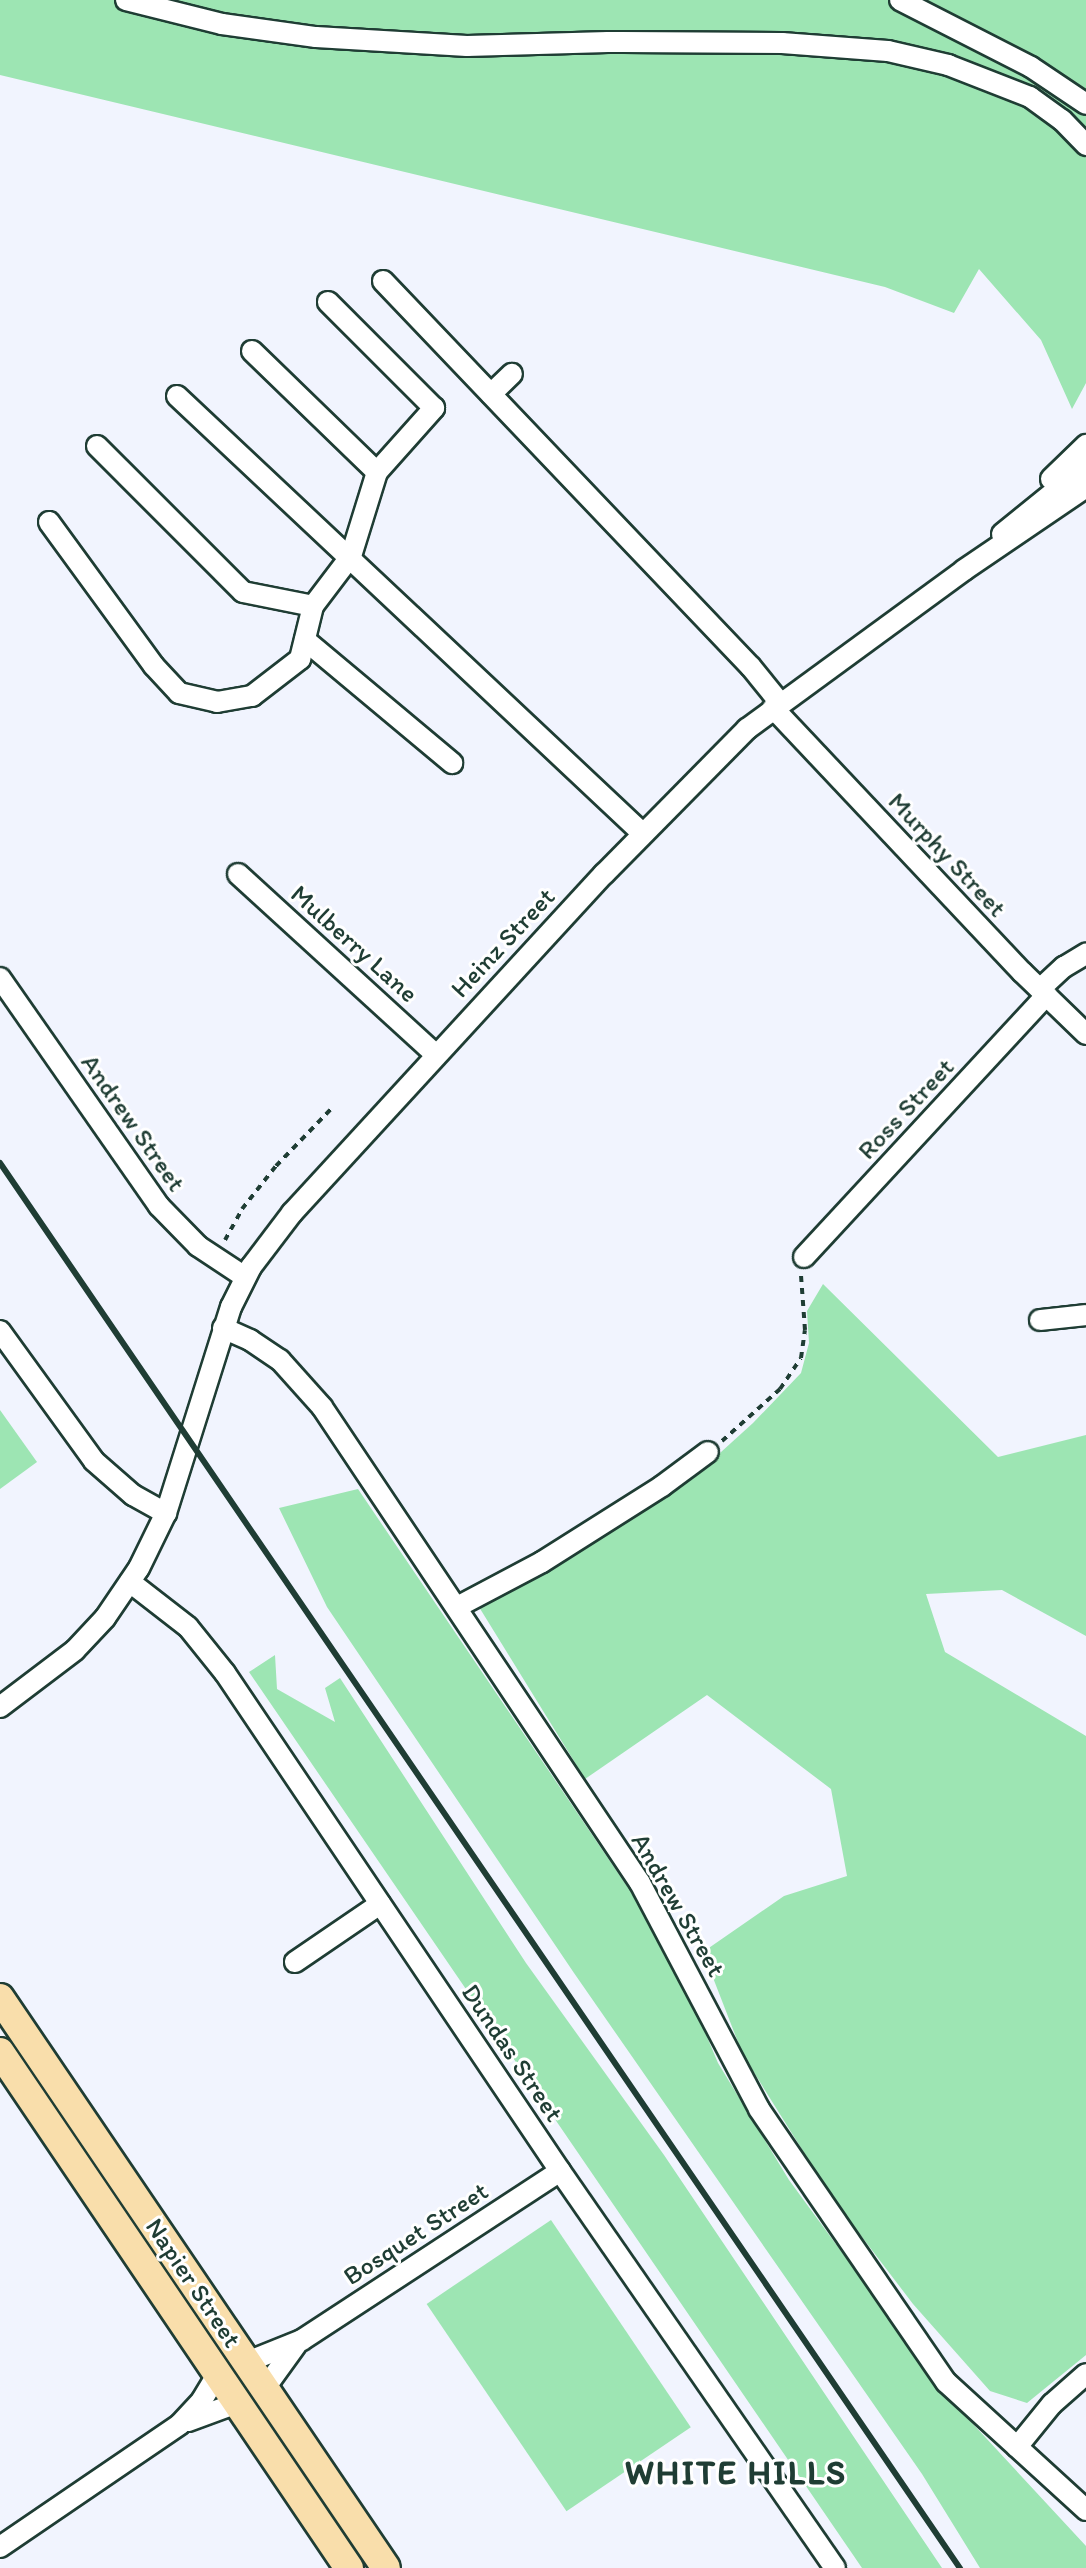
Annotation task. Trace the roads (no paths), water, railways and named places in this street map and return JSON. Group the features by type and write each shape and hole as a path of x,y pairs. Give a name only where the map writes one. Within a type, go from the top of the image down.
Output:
{"highway":[{"name":"Napier Street","path":"0,1998 386,2568"},
{"name":"Napier Street","path":"0,2052 349,2568"},
{"path":"326,2479 371,2568"}],"street":[{"path":"126,0 222,24 316,37 467,46 750,43 888,51 948,65 1030,97 1062,120 1086,145"},
{"path":"900,0 1031,67 1086,104"},
{"name":"Murphy Street","path":"383,281 751,667 776,706 1086,1034"},
{"path":"49,522 154,666 179,693 217,702 252,696 300,659 313,606 351,556 377,472 434,408 328,302"},
{"path":"252,351 377,472"},
{"path":"491,394 512,374"},
{"path":"177,396 351,556 642,833"},
{"path":"1021,517 1050,481 1086,445"},
{"path":"97,446 243,592 313,606"},
{"name":"Heinz Street","path":"964,570 1021,517 1086,466"},
{"name":"Heinz Street","path":"0,1707 75,1650 105,1618 130,1582 166,1513 223,1328 245,1277 292,1213 435,1054 713,760 776,706 964,570 1086,487"},
{"path":"305,640 452,763"},
{"name":"Mulberry Lane","path":"238,874 435,1054"},
{"name":"Ross Street","path":"804,1257 1064,967 1086,954"},
{"name":"Andrew Street","path":"0,978 159,1206 198,1246 245,1277"},
{"path":"1040,1320 1086,1315"},
{"name":"Andrew Street","path":"223,1328 266,1348 309,1388 640,1883 759,2109 946,2382 1086,2510"},
{"path":"0,1331 94,1461 133,1495 166,1513"},
{"path":"457,1607 542,1562 708,1452"},
{"name":"Dundas Street","path":"130,1582 168,1608 205,1645 560,2171 835,2568"},
{"path":"295,1962 380,1904"},
{"name":"Bosquet Street","path":"247,2362 302,2340 560,2171"},
{"name":"Bosquet Street","path":"265,2388 281,2362 302,2340"},
{"path":"0,2547 180,2424 202,2400 218,2373"},
{"path":"1017,2447 1052,2404 1086,2374"},
{"path":"180,2424 237,2403"}],"railway":[{"path":"0,1163 960,2568"}],"district":[{"name":"WHITE HILLS","path":"736,2473"}]}
